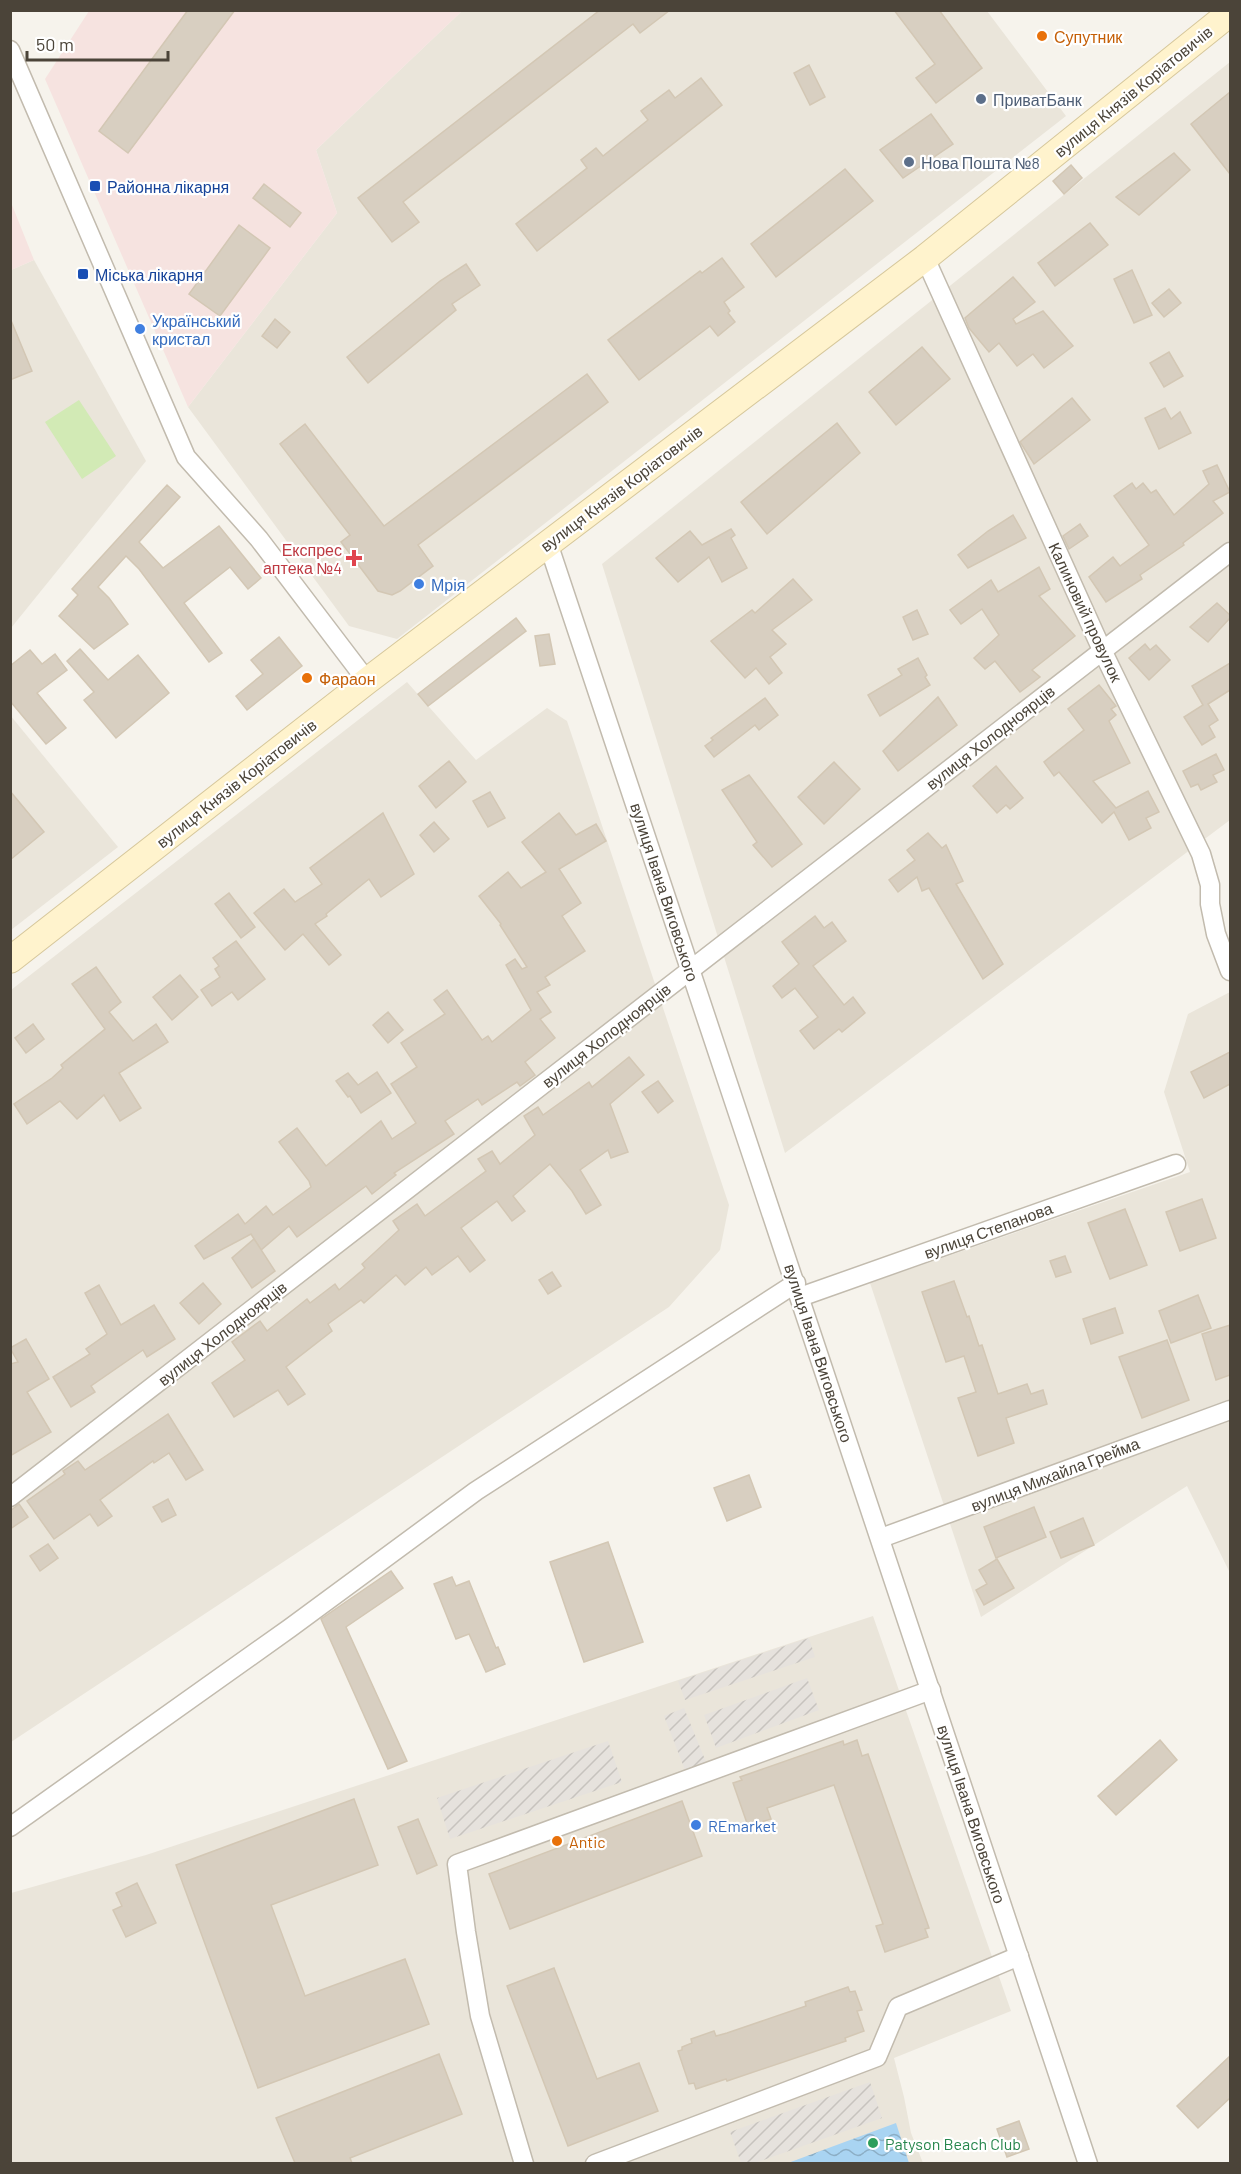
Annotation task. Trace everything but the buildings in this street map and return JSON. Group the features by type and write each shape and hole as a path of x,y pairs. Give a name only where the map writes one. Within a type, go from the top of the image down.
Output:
{"main road":[{"name":"вулиця Князів Коріатовичів","path":"10,960 367,681 925,258 1230,13"}],"street":[{"path":"10,50 186,457 259,539 367,681"},
{"name":"Калиновий провулок","path":"925,258 1102,650 1201,854 1210,885 1210,904 1216,934 1230,971"},
{"name":"вулиця Івана Виговського","path":"548,543 1088,2163"},
{"name":"вулиця Холодноярців","path":"10,1497 1230,552"},
{"name":"вулиця Степанова","path":"10,1827 290,1628 476,1491 798,1290 1176,1164"},
{"name":"вулиця Михайла Грейма","path":"880,1538 1230,1410"},
{"path":"524,2163 480,2016 465,1932 457,1864 931,1690"},
{"path":"595,2163 877,2057 898,2007 1019,1956"}],"shaded area":[{"path":"89,11 462,11 316,150 337,213 188,407 45,79"},
{"path":"462,11 987,11 1066,116 397,639 349,626 188,407 337,213 316,150"},
{"path":"1230,62 1230,820 785,1153 602,564"},
{"path":"10,200 34,260 11,270 10,270"},
{"path":"34,260 146,461 11,628 11,270"},
{"path":"407,682 476,760 547,708 567,721 729,1205 720,1250 669,1307 11,1742 11,990"},
{"path":"10,715 118,847 11,930 10,930"},
{"path":"1230,992 1230,1573 1187,1486 981,1617 870,1283 1190,1172 1164,1092 1188,1014"},
{"path":"873,1616 1011,2011 894,2058 911,2133 923,2163 11,2164 11,1893 146,1855"},
{"path":"809,1638 815,1657 685,1700 678,1681"},
{"path":"807,1678 819,1710 716,1748 704,1715"},
{"path":"684,1708 706,1762 685,1770 664,1716"},
{"path":"608,1741 622,1782 450,1839 437,1798"},
{"path":"870,2082 882,2118 755,2163 741,2163 730,2132"}],"green space":[{"path":"79,400 116,456 82,479 45,422"}],"water":[{"name":"Patyson Beach Club","path":"896,2123 909,2163 788,2163"}],"place":[{"name":"Супутник","path":"1042,36"},
{"name":"ПриватБанк","path":"981,99"},
{"name":"Нова Пошта №8","path":"909,162"},
{"name":"Районна лікарня","path":"95,186"},
{"name":"Міська лікарня","path":"83,274"},
{"name":"Український кристал","path":"140,329"},
{"name":"Експрес аптека №4","path":"354,558"},
{"name":"Мрія","path":"419,584"},
{"name":"Фараон","path":"307,678"},
{"name":"REmarket","path":"696,1825"},
{"name":"Antic","path":"557,1841"},
{"name":"Patyson Beach Club","path":"873,2143"}]}
